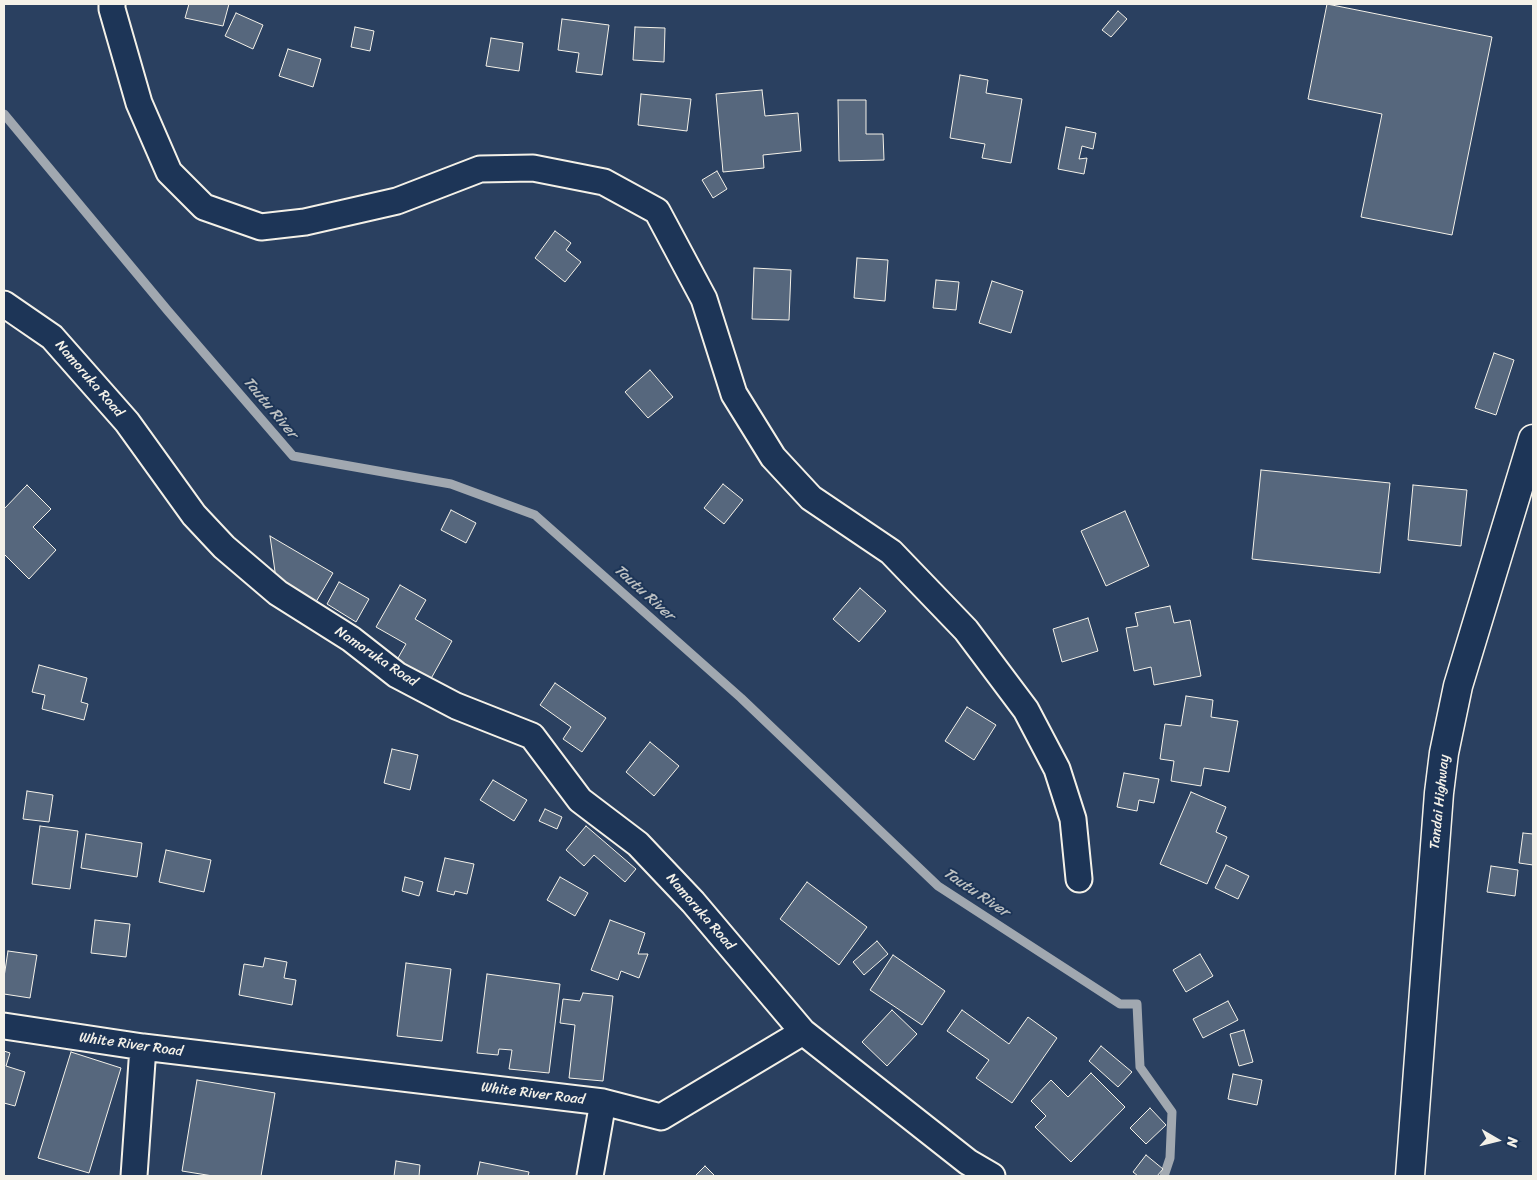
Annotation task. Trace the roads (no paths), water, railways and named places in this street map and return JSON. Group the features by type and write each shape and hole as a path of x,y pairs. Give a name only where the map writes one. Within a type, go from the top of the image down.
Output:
{"main road":[{"name":"Tandai Highway","path":"1410,1176 1439,793 1444,753 1458,686 1533,440"}],"street":[{"path":"112,4 139,104 169,172 204,208 261,227 305,222 397,201 480,169 533,168 604,182 657,212 704,299 734,394 773,457 811,498 891,552 966,630 1026,710 1057,769 1073,819 1079,879"},
{"name":"Namoruka Road","path":"4,304 52,337 127,422 194,515 224,547 278,593 351,639 397,674 456,706 532,736 580,800 638,844 693,902 803,1032"},
{"name":"White River Road","path":"4,1026 143,1047 603,1102 661,1116 803,1032"},
{"path":"803,1032 968,1162 992,1176"},
{"path":"134,1176 143,1047"},
{"path":"590,1176 603,1102"}],"waterway":[{"name":"Tautu River","path":"4,114 168,311 293,456 451,484 535,515 741,698 938,886 1120,1004 1137,1004 1140,1067 1172,1112 1170,1158 1164,1176"}]}
